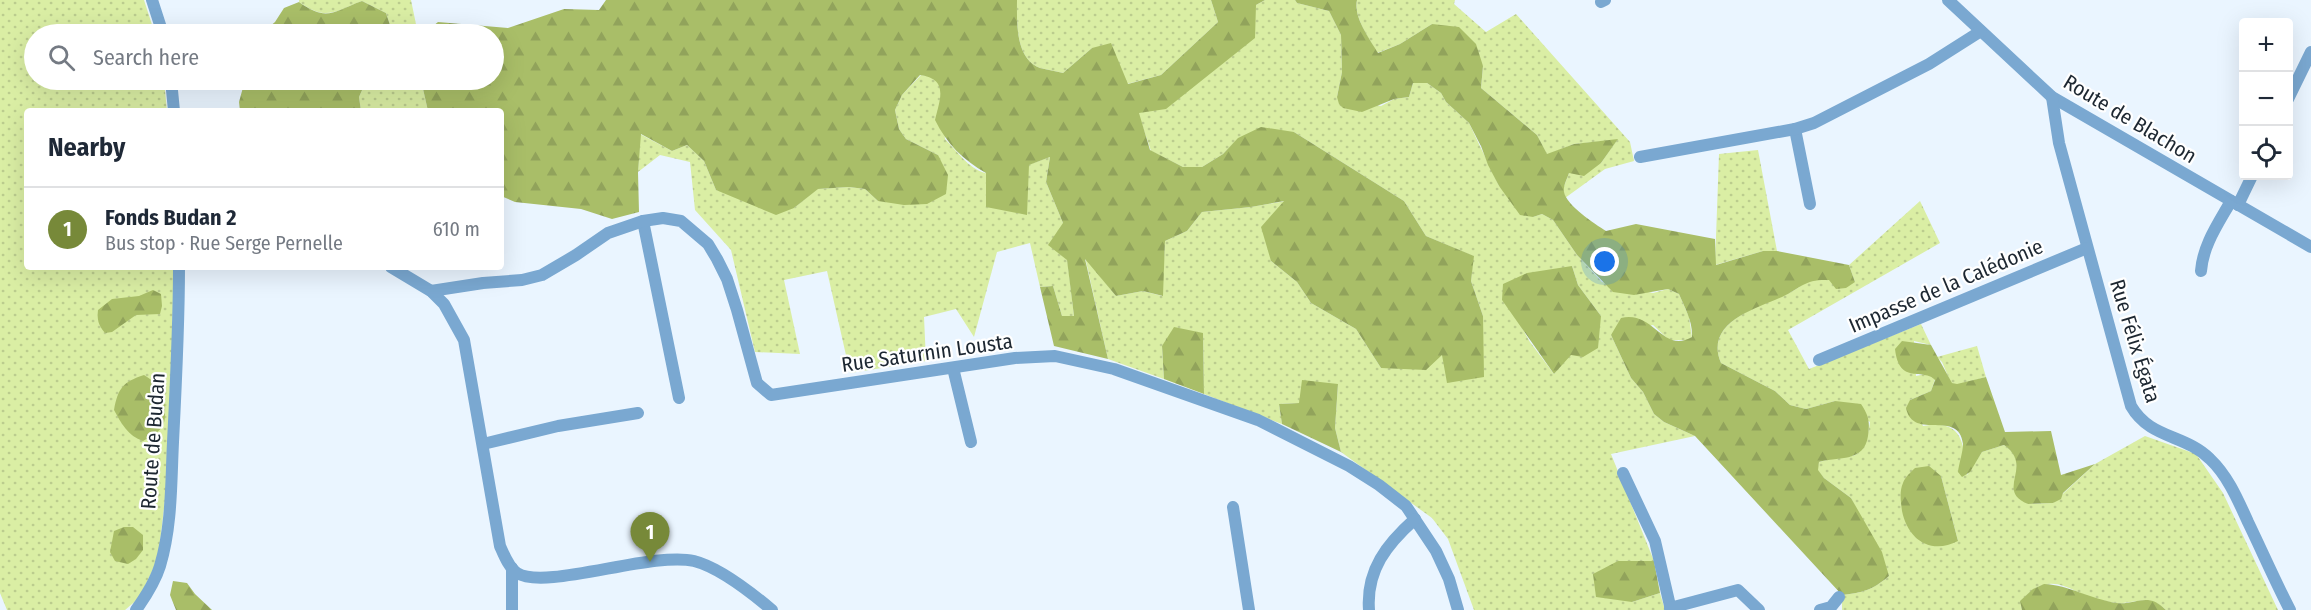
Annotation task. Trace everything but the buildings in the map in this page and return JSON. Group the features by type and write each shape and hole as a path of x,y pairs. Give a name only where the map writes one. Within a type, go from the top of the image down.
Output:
{"street":[{"path":"153,0 160,24"},
{"name":"Route de Blachon","path":"1948,0 2052,97 2311,247"},
{"path":"1640,157 1795,129 1814,123 1929,64 1981,31"},
{"path":"2293,90 2311,52"},
{"path":"172,90 174,108"},
{"name":"Rue Félix Égata","path":"2052,97 2057,134 2131,406 2138,418 2149,427 2203,453 2222,473 2238,500 2290,610"},
{"path":"1795,129 1810,204"},
{"path":"2201,271 2210,238 2249,180"},
{"name":"Rue Saturnin Lousta","path":"432,291 522,280 542,275 608,233 643,221 663,218 681,221 708,244 727,279 757,382 771,395 1015,358 1055,356 1114,369 1258,420 1359,472 1395,497 1427,536 1444,568 1458,610"},
{"path":"643,221 679,398"},
{"name":"Impasse de la Calédonie","path":"1819,360 2087,248"},
{"name":"Route de Budan","path":"136,610 149,591 160,567 165,543 171,492 179,337 179,270"},
{"path":"396,270 432,291 444,304 464,340 500,546 515,572 539,578 626,565 674,560 695,561 726,578 772,610"},
{"path":"953,368 971,442"},
{"path":"483,444 558,426 638,413"},
{"path":"1623,473 1655,542 1671,609 1738,590 1759,610"},
{"path":"1233,507 1249,610"},
{"path":"1369,610 1369,591 1376,565 1395,538 1415,519"},
{"path":"512,568 512,610"},
{"path":"1820,610 1831,607 1839,597"}],"green space":[{"path":"0,0 144,0 152,24 24,24 24,90 165,90 167,108 24,108 24,270 174,270 169,466 158,559 139,598 125,610 7,610 0,593"},
{"path":"299,0 411,0 416,24 390,24 386,13 362,1 330,13 316,11"},
{"path":"606,0 1017,0 1019,39 1026,57 1032,63 1040,68 1063,73 1092,48 1111,43 1128,84 1161,75 1218,22 1211,0 1265,0 1256,5 1255,38 1166,109 1139,113 1150,150 1183,167 1202,167 1223,154 1238,138 1261,127 1294,132 1404,201 1426,236 1474,256 1471,281 1483,316 1484,377 1447,383 1442,355 1426,370 1381,368 1356,329 1311,303 1297,282 1271,261 1261,227 1284,201 1202,212 1187,231 1165,241 1163,296 1143,291 1116,296 1085,259 1108,359 1054,346 1040,287 1053,286 1062,316 1074,316 1067,260 1048,245 1063,223 1046,182 1050,157 1029,165 1027,215 986,207 986,173 963,157 945,137 935,120 940,98 939,85 929,77 920,75 902,95 895,110 899,129 906,139 938,155 948,175 946,194 927,204 904,205 878,201 865,189 849,187 818,189 794,208 776,215 716,190 704,161 687,145 672,151 641,134 638,172 639,212 612,219 581,209 515,202 504,197 504,108 427,108 423,90 504,90 504,28 564,9 599,10"},
{"path":"1017,0 1211,0 1218,22 1161,75 1127,84 1092,48 1063,73 1040,68 1032,63 1026,57 1019,39"},
{"path":"1265,0 1295,0 1297,3 1329,11 1341,35 1342,72 1337,97 1381,106 1394,99 1409,97 1413,83 1427,83 1441,93 1446,102 1469,123 1499,186 1533,217 1542,214 1553,220 1577,255 1602,282 1653,293 1668,289 1679,294 1689,317 1692,337 1687,340 1669,340 1653,325 1611,335 1631,378 1643,392 1654,414 1664,422 1695,436 1611,454 1654,561 1618,561 1632,602 1660,593 1665,610 1474,610 1448,539 1432,518 1341,452 1335,428 1338,384 1299,403 1279,404 1282,424 1204,394 1203,333 1162,346 1164,379 1108,359 1085,257 1116,296 1143,291 1162,296 1165,241 1187,231 1202,212 1285,201 1271,261 1297,282 1311,303 1356,329 1381,368 1442,354 1483,316 1471,281 1473,256 1426,236 1404,201 1294,132 1239,138 1223,154 1202,167 1183,167 1151,151 1138,113 1256,5","holes":["1572,266 1578,285 1601,316 1554,374 1530,342 1518,321"]},
{"path":"1295,0 1357,0 1356,7 1360,21 1378,53 1400,44 1432,24 1459,27 1476,44 1483,66 1481,88 1537,135 1547,154 1574,144 1618,139 1601,163 1584,176 1569,173 1564,187 1570,203 1606,231 1636,224 1715,239 1716,265 1763,251 1777,251 1849,265 1855,282 1846,288 1836,289 1829,280 1804,284 1735,320 1720,338 1718,349 1721,363 1775,391 1790,405 1806,409 1835,401 1861,404 1869,423 1866,445 1856,455 1819,462 1818,470 1824,478 1851,498 1882,552 1889,576 1867,590 1842,595 1695,436 1664,422 1654,414 1643,392 1631,378 1611,335 1621,318 1632,317 1642,320 1673,340 1682,341 1692,337 1690,320 1679,294 1668,289 1634,295 1613,292 1577,255 1553,220 1542,214 1533,217 1520,215 1499,186 1469,123 1446,102 1441,93 1427,83 1413,83 1409,97 1394,99 1362,112 1343,108 1337,97 1342,72 1341,35 1329,11 1297,3"},
{"path":"1357,0 1455,0 1454,4 1486,32 1516,14 1630,142 1634,161 1605,169 1565,198 1563,189 1569,173 1601,163 1617,140 1574,144 1547,155 1537,135 1481,88 1483,66 1432,24 1400,44 1377,53 1360,21 1356,7"},
{"path":"362,1 386,13 390,24 273,24 284,8 299,2 316,12 336,11"},
{"path":"438,22 461,24 436,24"},
{"path":"921,75 932,77 938,82 943,101 945,139 974,168 985,173 999,172 1050,157 1046,182 1063,223 1074,316 1062,316 1053,286 1040,287 1030,243 997,252 974,337 956,309 924,317 926,361 850,373 827,271 784,280 800,354 755,352 731,250 695,210 690,162 660,155 638,172 640,134 672,151 687,145 704,161 716,190 794,208 817,189 849,187 865,189 878,201 938,155 906,139 899,129 895,110 902,95"},
{"path":"242,90 362,90 359,97 361,108 240,108"},
{"path":"362,90 423,90 427,108 361,108 359,97"},
{"path":"1758,150 1777,251 1763,251 1715,265 1719,154"},
{"path":"1920,201 1940,243 1788,330 1809,369 1921,324 1931,345 1914,341 1916,376 1926,374 1935,379 1931,391 1910,400 1923,426 1947,426 1954,430 1962,444 1967,475 1982,452 2004,445 2016,460 2014,491 2028,504 2053,503 2095,464 2145,436 2196,454 2223,493 2278,610 2166,610 2151,601 2112,602 2093,598 2065,586 2050,584 2040,586 2028,594 2021,601 2022,610 1842,610 1842,595 1867,590 1889,576 1851,498 1817,470 1819,462 1848,457 1860,452 1864,446 1870,422 1835,401 1806,409 1790,405 1775,391 1721,363 1718,348 1720,336 1738,317 1792,292 1810,280 1823,278 1855,282 1849,265","holes":["1915,468 1941,476 1958,541"]},
{"path":"1572,266 1578,285 1601,316 1598,348 1583,357 1571,355 1554,374 1502,300 1503,284 1527,273"},
{"path":"153,290 161,294 160,314 136,315 112,332 105,333 98,322 98,310 112,299 139,296"},
{"path":"1174,327 1203,333 1204,394 1164,379 1162,346"},
{"path":"1902,341 1931,345 1952,383 1957,384 1986,377 2005,432 2051,431 2061,475 2095,464 2063,493 2061,499 2053,503 2028,504 2018,498 2014,492 2016,462 2013,453 2004,445 1982,452 1970,472 1962,477 1958,472 1963,444 1960,434 1953,428 1917,423 1910,418 1906,408 1910,400 1931,391 1935,380 1930,376 1912,374 1901,368 1895,349"},
{"path":"1977,346 1986,377 1957,385 1951,383 1942,362 1937,357"},
{"path":"144,375 154,382 163,395 165,420 156,433 143,441 129,432 114,410 117,396 126,383"},
{"path":"1302,380 1338,384 1335,428 1341,452 1282,424 1279,404 1299,403"},
{"path":"1929,466 1941,476 1958,541 1948,545 1930,545 1915,537 1909,530 1902,511 1901,493 1905,479 1915,468"},
{"path":"124,527 133,527 143,535 143,550 136,559 128,564 115,561 110,552 114,531"},
{"path":"1618,561 1654,561 1660,593 1632,602 1596,597 1593,574"},
{"path":"173,581 187,583 212,610 176,610 170,595"},
{"path":"2044,584 2117,603 2153,601 2166,610 2022,610 2020,601 2033,589"}],"place":[{"name":"Fonds Budan 2","path":"650,562"}]}
